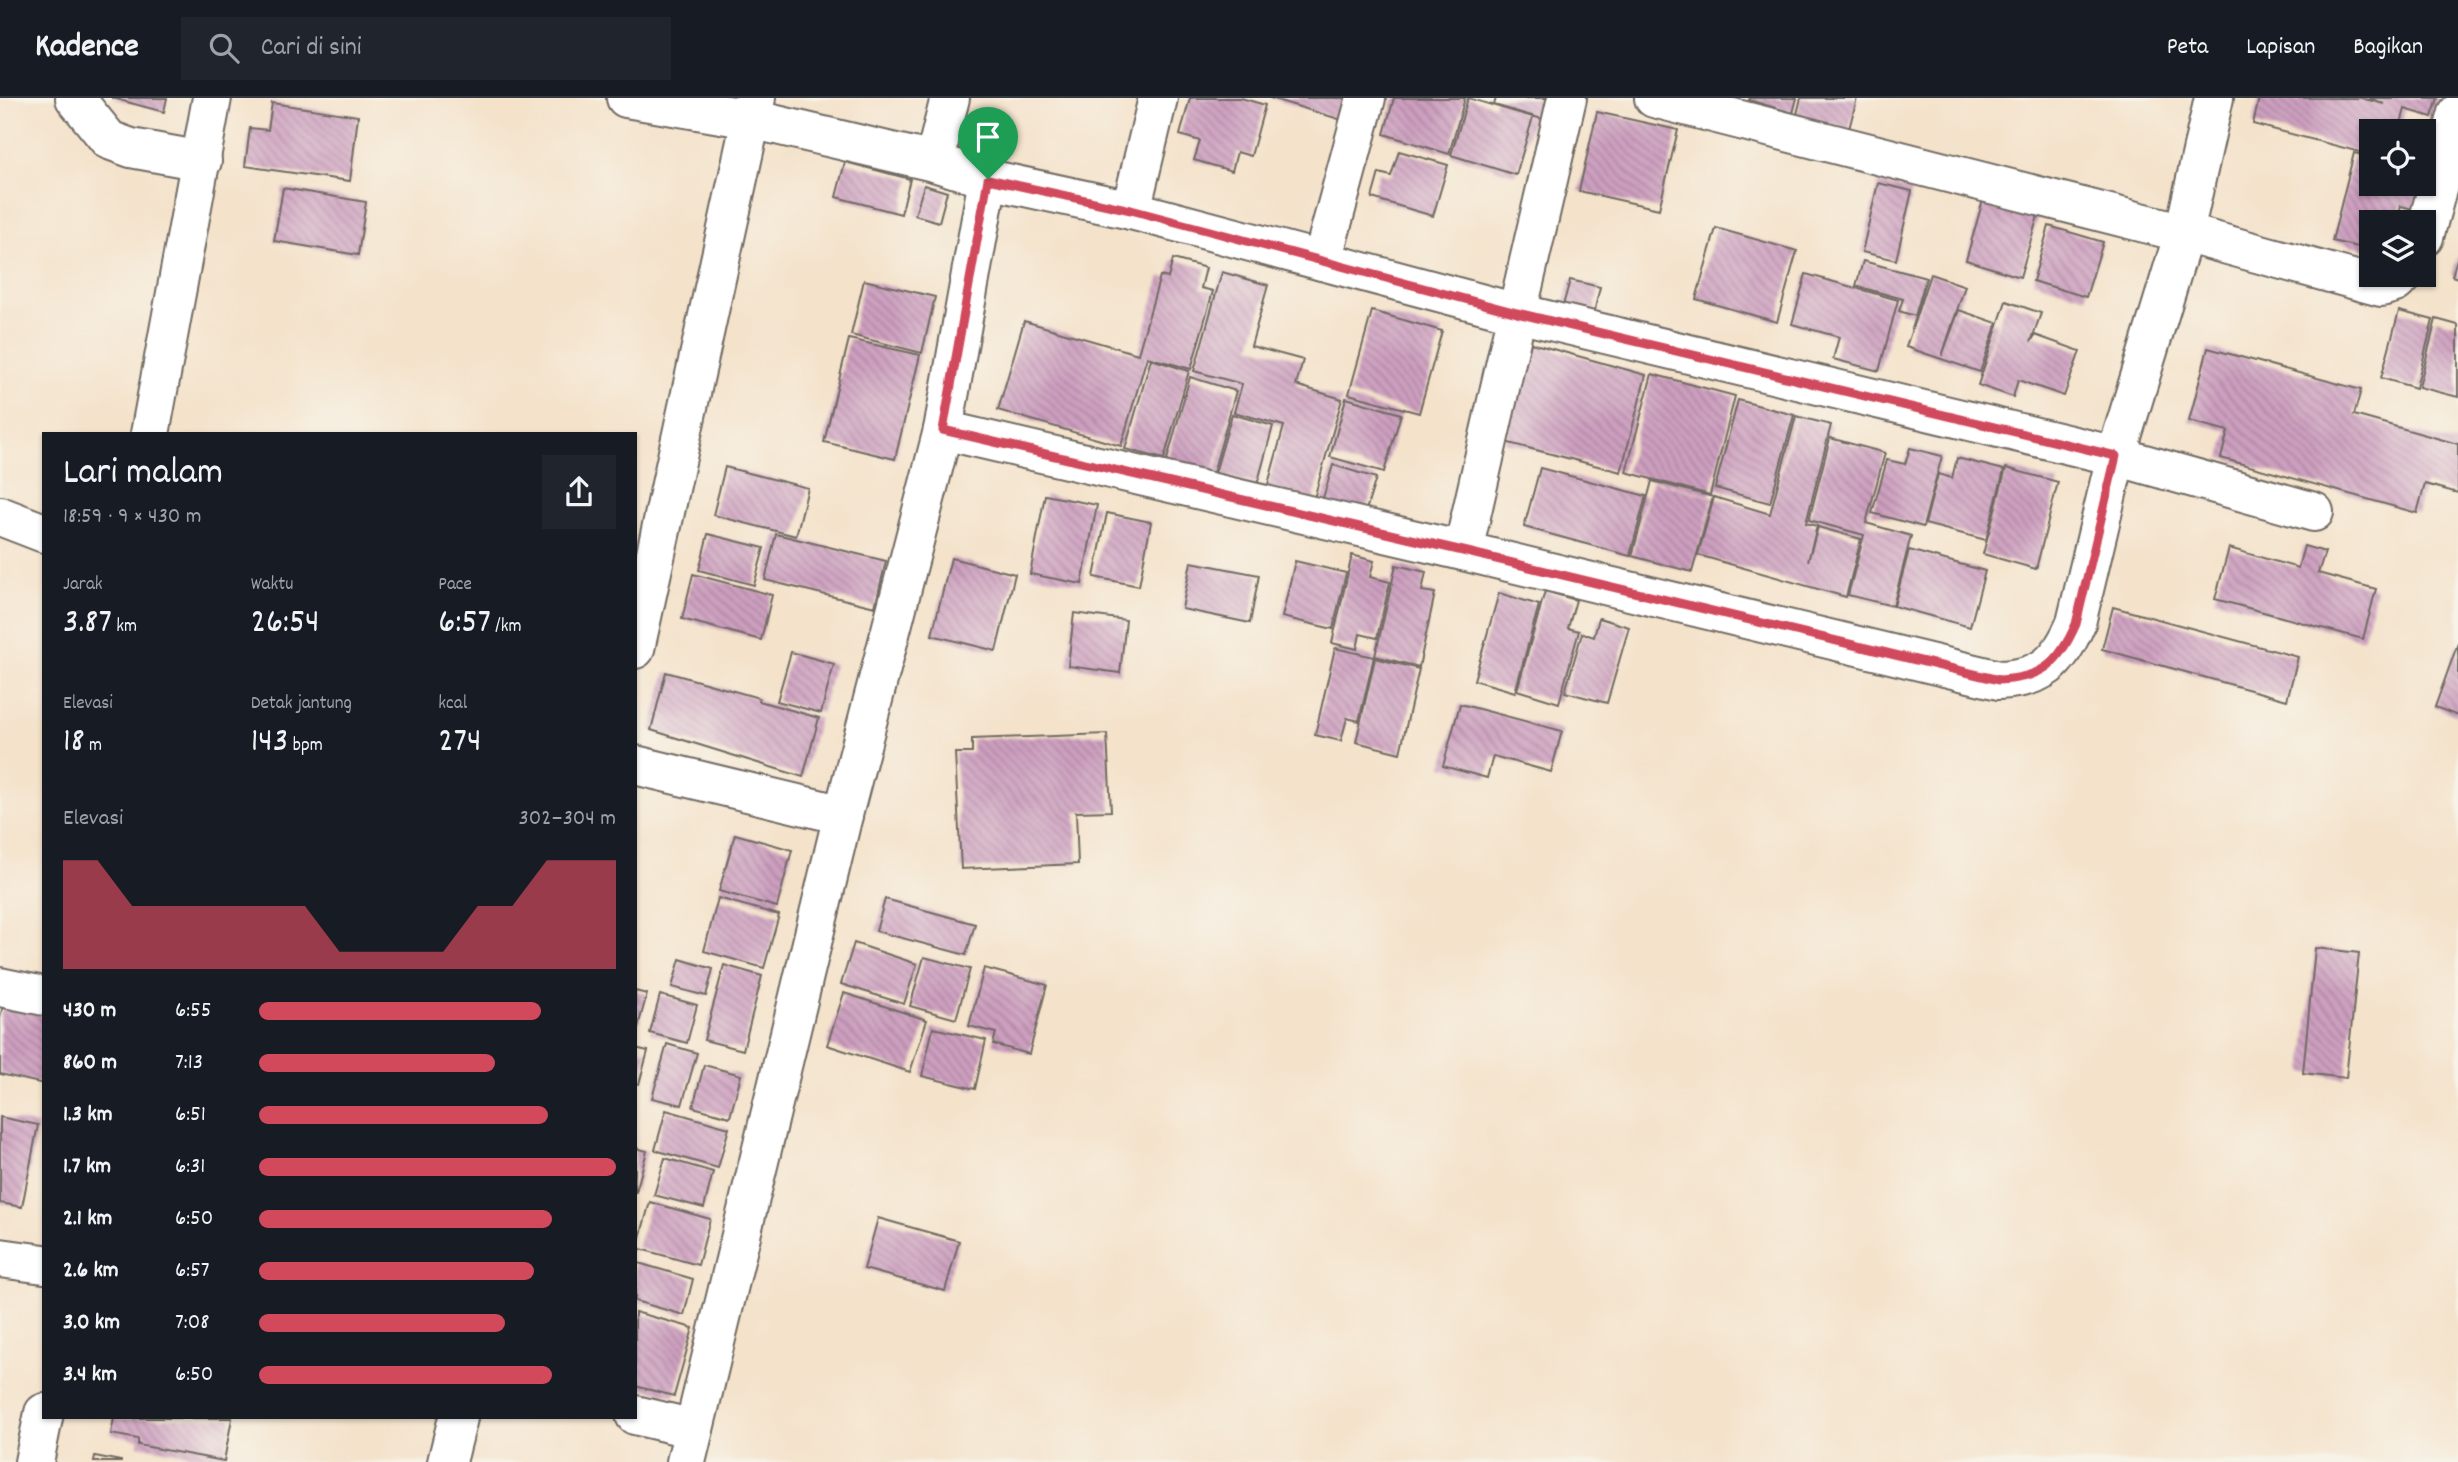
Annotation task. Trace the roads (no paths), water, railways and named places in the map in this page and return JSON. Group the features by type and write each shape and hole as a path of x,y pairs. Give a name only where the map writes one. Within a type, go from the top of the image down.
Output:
{"street":[{"path":"75,98 109,140 131,148 202,161"},
{"path":"150,432 212,98"},
{"path":"626,98 753,108 988,179 1131,210 1517,313 2116,456 2314,512"},
{"path":"934,162 950,98"},
{"path":"1131,210 1158,98"},
{"path":"1322,261 1366,98"},
{"path":"1463,551 1567,98"},
{"path":"1654,98 2184,233 2359,282"},
{"path":"943,430 1999,680 2026,679 2052,663 2066,647 2076,624 2116,456 2184,233 2214,98"},
{"path":"637,640 753,108"},
{"path":"2431,210 2458,113"},
{"path":"637,1416 690,1446 843,815 943,430 988,179"},
{"path":"0,516 42,532"},
{"path":"637,765 843,815"},
{"path":"0,987 42,996"},
{"path":"0,1258 42,1264"},
{"path":"34,1462 43,1419"},
{"path":"447,1462 458,1419"}]}
